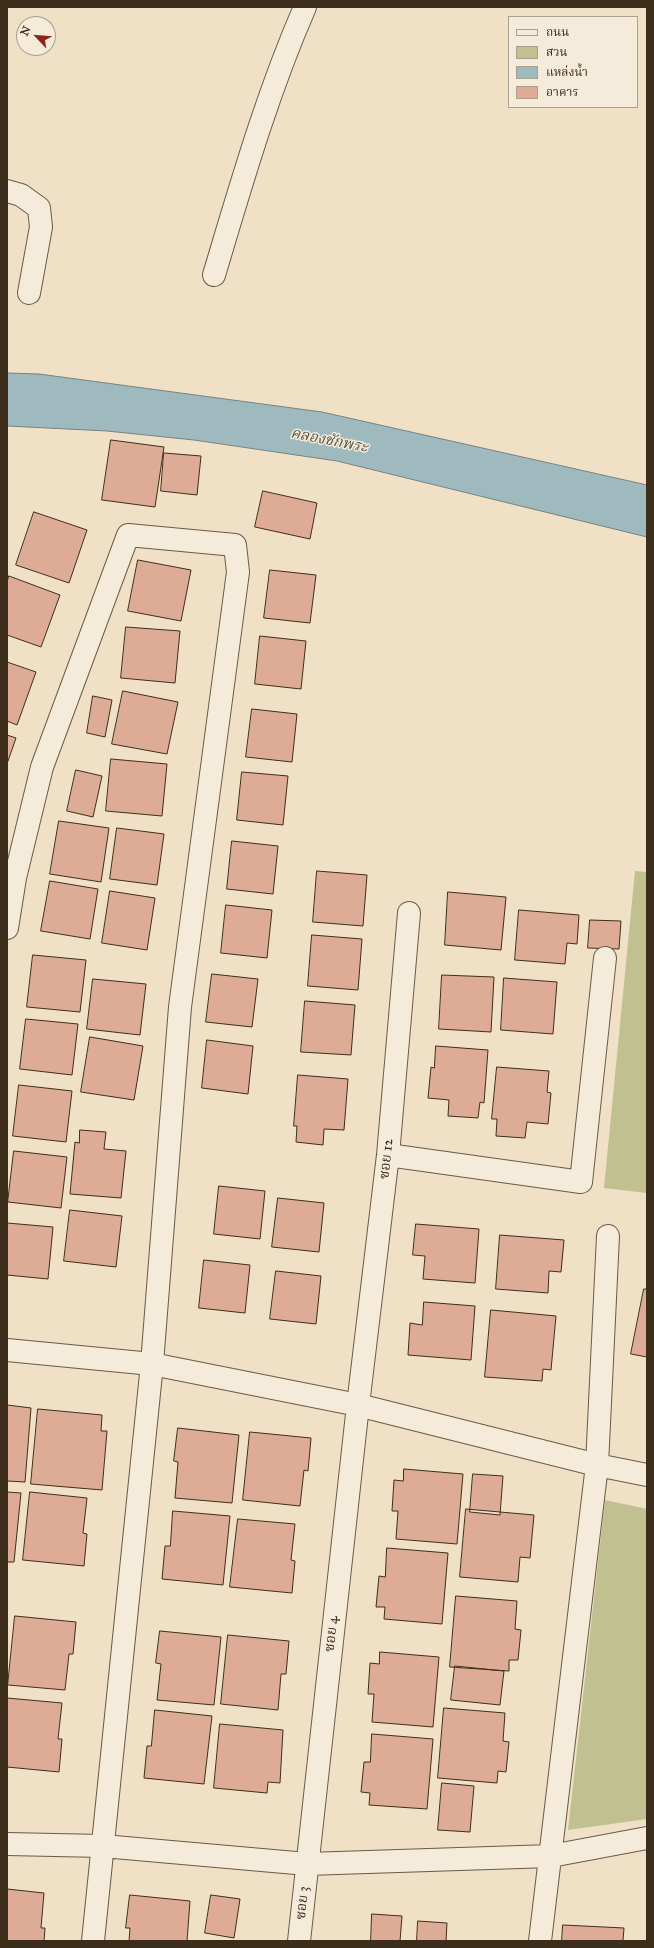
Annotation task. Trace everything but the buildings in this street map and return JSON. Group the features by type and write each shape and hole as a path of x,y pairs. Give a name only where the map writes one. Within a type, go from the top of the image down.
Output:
{"street":[{"path":"214,275 247,165 284,55 305,7"},
{"path":"7,191 21,195 39,208 41,227 29,293"},
{"path":"7,928 15,878 42,767 128,535 234,545 238,572 180,1006 152,1364 93,1941"},
{"name":"ซอย 12","path":"358,1405 388,1155 409,913"},
{"path":"388,1155 581,1182 605,958"},
{"path":"540,1941 598,1465 608,1236"},
{"path":"7,1350 152,1364 358,1405 598,1465 647,1475"},
{"name":"ซอย 4","path":"307,1864 358,1405"},
{"path":"7,1844 103,1846 307,1864 551,1856 647,1838"},
{"name":"ซอย 3","path":"299,1941 307,1864"}],"green space":[{"path":"635,871 647,872 647,1193 604,1188"},
{"path":"605,1500 647,1509 647,1819 568,1830"}],"water":[{"name":"คลองชักพระ","path":"7,373 39,374 322,412 647,485 647,537 337,461 194,440 107,431 7,426"}]}
